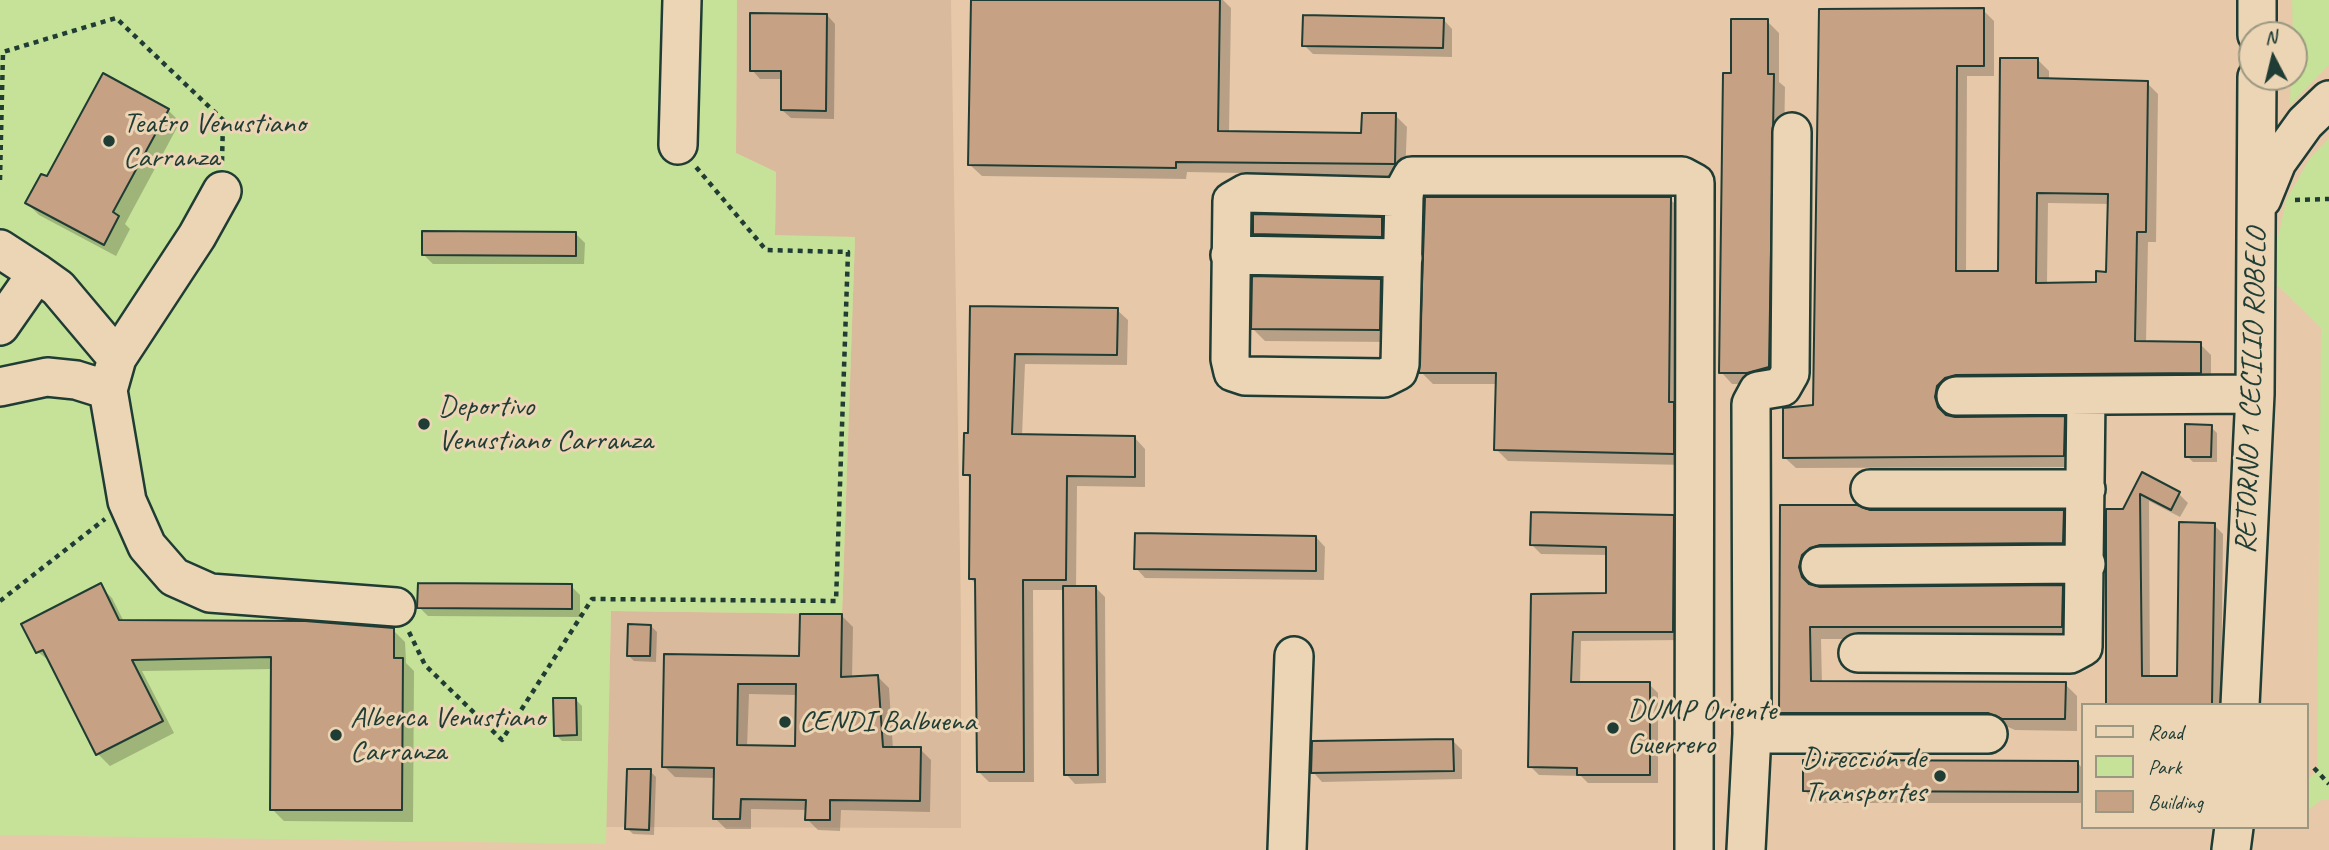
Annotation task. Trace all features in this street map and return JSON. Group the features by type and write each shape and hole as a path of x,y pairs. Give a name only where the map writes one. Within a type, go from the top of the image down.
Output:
{"street":[{"path":"678,145 682,0"},
{"path":"2257,0 2257,21"},
{"name":"RETORNO 1 CECILIO ROBELO","path":"2240,703 2255,394 2257,91"},
{"path":"2258,214 2277,162 2305,124 2329,100"},
{"path":"1746,850 1752,734 1751,404 1758,391 1782,387 1790,373 1792,132"},
{"path":"1405,197 1238,195 1230,208 1230,359 1233,372 1245,376 1384,378 1398,371 1406,181 1420,174 1682,176 1695,183 1694,850"},
{"path":"0,387 47,377 76,380 113,374 222,191"},
{"path":"0,249 58,288 113,374 127,501 147,546 174,577 210,593 396,607"},
{"path":"1230,255 1403,258"},
{"path":"0,326 37,273"},
{"path":"1956,396 2255,394"},
{"path":"1858,653 2077,652 2085,639 2086,396"},
{"path":"1870,489 2086,489"},
{"path":"1821,566 2086,564"},
{"path":"1287,850 1294,656"},
{"path":"1752,734 1988,734"},
{"path":"2231,850 2234,829"}],"path":[{"path":"0,180 3,52 116,18 223,120 222,191"},
{"path":"396,607 425,665 502,740 592,599 836,601 848,252 766,250 678,145"},
{"path":"0,601 127,501"},
{"path":"2314,768 2329,784"}],"shaded area":[{"path":"737,0 951,0 961,616 961,828 606,827 611,611 842,614 855,237 775,236 776,172 736,153"}],"green space":[{"name":"Deportivo Venustiano Carranza","path":"0,0 737,0 736,153 776,172 775,235 855,237 842,614 611,611 606,844 0,835"},
{"path":"2292,0 2329,0 2329,65 2308,87 2308,21 2293,21"},
{"path":"2290,91 2304,91 2290,105"},
{"path":"2329,138 2329,800 2321,800 2308,810 2308,779 2317,771 2321,328 2278,286 2278,238 2286,200 2310,158"}],"building":[{"path":"971,0 1220,0 1218,131 1361,133 1362,113 1396,113 1395,164 1176,162 1176,168 968,165"},
{"path":"1984,8 1984,66 1957,66 1956,271 1998,271 2000,58 2038,58 2038,78 2148,81 2146,232 2137,232 2135,341 2201,342 2201,373 1956,375 1945,378 1937,386 1935,397 1938,407 1946,415 2065,416 2064,456 1783,458 1783,408 1813,405 1819,9","holes":["2037,193 2108,194 2106,272 2096,271 2096,282 2036,283"]},
{"path":"750,13 827,14 826,111 781,110 781,71 750,71"},
{"path":"1303,15 1444,18 1443,48 1302,46"},
{"path":"1731,19 1768,19 1768,74 1774,74 1769,367 1747,373 1719,373 1723,73 1731,73"},
{"name":"Teatro Venustiano Carranza","path":"103,73 169,109 113,212 119,216 104,245 25,203 41,174 47,176"},
{"path":"1425,197 1671,197 1669,402 1674,402 1674,454 1494,450 1496,373 1419,373"},
{"path":"1253,214 1382,217 1382,237 1253,234"},
{"path":"422,231 576,232 576,256 422,255"},
{"path":"1252,276 1381,279 1380,330 1251,329"},
{"path":"970,306 1118,308 1117,355 1015,354 1012,434 1135,436 1135,477 1067,476 1066,580 1023,580 1024,772 977,772 975,579 969,579 970,475 963,475 964,433 968,433"},
{"path":"2185,424 2212,425 2211,457 2185,457"},
{"path":"2142,472 2180,492 2171,510 2140,494 2142,676 2177,676 2179,522 2215,523 2212,703 2106,703 2106,509 2123,509"},
{"path":"1780,505 1857,505 1870,510 2064,510 2063,543 1820,545 1810,548 1802,555 1799,567 1802,577 1809,584 1820,587 2063,585 2062,627 1810,627 1811,681 2066,682 2065,719 2002,719 1988,713 1779,713"},
{"path":"1531,512 1674,515 1673,632 1573,632 1571,682 1650,682 1650,775 1577,775 1577,768 1528,767 1531,594 1606,593 1606,547 1530,545"},
{"path":"1135,533 1316,536 1316,571 1134,569"},
{"name":"Alberca Venustiano Carranza","path":"101,583 119,620 305,621 394,628 394,658 403,658 402,810 270,810 271,657 132,660 163,721 96,755 43,650 36,653 21,624"},
{"path":"418,583 572,584 572,609 417,608"},
{"path":"1063,586 1096,586 1098,775 1064,775"},
{"path":"800,614 842,614 841,677 878,675 883,747 921,747 920,801 830,800 830,820 805,820 806,800 741,799 740,819 713,819 714,768 662,767 664,654 799,656","holes":["738,684 796,684 795,746 737,745"]},
{"path":"628,624 651,625 650,656 627,656"},
{"path":"553,698 576,698 577,735 554,736"},
{"path":"1453,739 1454,771 1311,773 1312,741"},
{"name":"Dirección de Transportes","path":"1803,760 2078,761 2078,792 1803,791"},
{"path":"627,769 651,769 649,830 625,829"}],"place":[{"name":"Teatro Venustiano Carranza","path":"109,141"},
{"name":"Deportivo Venustiano Carranza","path":"424,424"},
{"name":"CENDI Balbuena","path":"785,722"},
{"name":"DUMP Oriente Guerrero","path":"1613,728"},
{"name":"Alberca Venustiano Carranza","path":"336,735"},
{"name":"Dirección de Transportes","path":"1940,776"}]}
